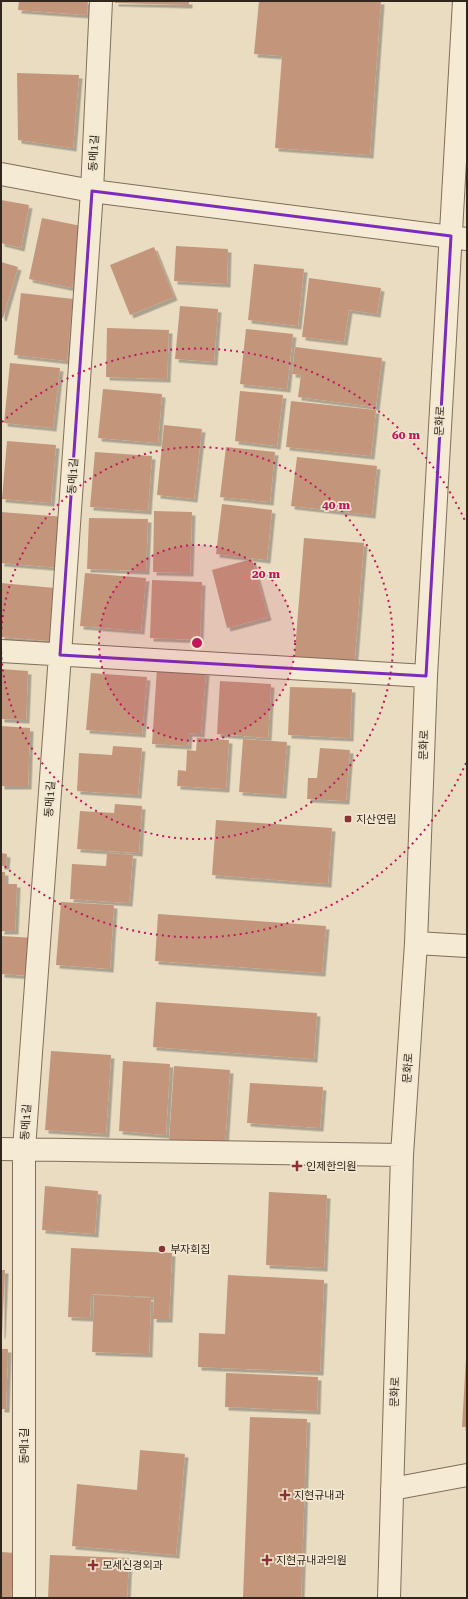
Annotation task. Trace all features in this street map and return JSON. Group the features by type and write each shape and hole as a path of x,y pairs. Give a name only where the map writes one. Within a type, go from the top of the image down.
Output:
{"street":[{"name":"동메1길","path":"24,1598 24,1149 92,191 101,1"},
{"name":"문화로","path":"389,1598 402,1155 416,943 426,676 459,237 464,1"},
{"path":"1,174 92,191 459,237"},
{"path":"1,651 426,676"},
{"path":"416,943 467,946"},
{"path":"1,1149 402,1155"},
{"path":"392,1489 467,1475"}],"highlighted area":[{"path":"92,191 451,236 426,676 60,655"}],"building":[{"path":"19,1 88,1 87,15 18,10"},
{"path":"115,1 189,1 189,5 115,3"},
{"path":"259,1 381,1 370,155 275,148 282,56 254,54"},
{"path":"17,73 79,75 73,148 18,140"},
{"path":"1,200 29,205 21,248 1,243"},
{"path":"42,218 86,227 72,288 29,279"},
{"path":"176,246 228,249 227,284 174,281"},
{"path":"154,247 174,297 130,315 110,265"},
{"path":"1,262 18,267 3,318 1,317"},
{"path":"254,264 304,269 298,326 248,320"},
{"path":"309,278 381,288 377,314 349,310 344,342 302,337"},
{"path":"21,293 73,299 67,361 14,355"},
{"path":"180,306 218,309 214,362 175,359"},
{"path":"107,328 169,330 167,379 106,377"},
{"path":"246,329 293,334 287,389 240,384"},
{"path":"295,347 382,358 376,407 298,397 301,375 292,374"},
{"path":"10,363 60,368 53,428 4,423"},
{"path":"103,389 162,394 158,443 98,438"},
{"path":"240,391 283,395 277,446 235,441"},
{"path":"291,401 376,410 371,456 286,447"},
{"path":"164,425 202,429 194,499 157,495"},
{"path":"7,441 56,445 51,503 2,499"},
{"path":"226,447 275,452 270,502 220,497"},
{"path":"95,452 152,456 148,511 90,507"},
{"path":"297,457 377,466 372,515 291,506"},
{"path":"222,504 272,510 267,560 216,554"},
{"path":"154,511 192,512 190,573 153,572"},
{"path":"1,512 65,517 61,568 1,563"},
{"path":"89,518 148,519 146,571 87,569"},
{"path":"304,538 364,543 354,668 294,663"},
{"path":"252,559 268,617 227,628 212,570"},
{"path":"85,573 146,578 141,631 80,626"},
{"path":"152,580 202,582 200,640 150,638"},
{"path":"1,583 55,588 50,641 1,637"},
{"path":"157,668 206,672 201,734 189,733 188,746 152,744"},
{"path":"1,669 28,671 26,720 1,719"},
{"path":"91,673 147,677 142,734 86,730"},
{"path":"220,681 271,684 268,738 217,734"},
{"path":"290,687 352,689 350,738 288,735"},
{"path":"1,726 30,728 28,786 1,786"},
{"path":"197,738 229,740 226,789 177,786 178,770 186,771 187,750 196,751"},
{"path":"243,739 287,742 283,795 239,792"},
{"path":"113,746 142,748 138,795 77,791 79,753 112,755"},
{"path":"320,748 350,750 346,801 307,799 308,778 317,778"},
{"path":"115,804 142,806 139,853 77,849 80,811 114,813"},
{"path":"216,820 332,828 328,884 212,875"},
{"path":"1,853 7,854 6,866 1,866"},
{"path":"107,853 133,855 129,903 70,899 72,864 106,866"},
{"path":"1,872 5,872 5,884 17,884 15,931 1,931"},
{"path":"61,902 114,905 110,969 56,965"},
{"path":"158,914 326,926 322,973 155,961"},
{"path":"1,936 35,938 31,976 1,974"},
{"path":"156,1002 317,1013 314,1059 153,1047"},
{"path":"51,1051 111,1055 106,1134 45,1130"},
{"path":"123,1061 170,1064 166,1135 119,1131"},
{"path":"174,1066 230,1070 225,1146 169,1142"},
{"path":"250,1083 323,1087 320,1128 247,1123"},
{"path":"45,1186 98,1191 95,1234 42,1230"},
{"path":"269,1192 327,1195 324,1268 266,1265"},
{"path":"71,1248 172,1253 169,1319 153,1319 154,1297 91,1294 90,1318 68,1317"},
{"path":"1,1270 5,1270 2,1335 1,1335"},
{"path":"228,1275 324,1280 320,1372 198,1367 199,1333 225,1334"},
{"path":"94,1295 151,1298 149,1354 92,1352"},
{"path":"1,1349 8,1349 6,1409 1,1409"},
{"path":"466,1358 467,1427 462,1427"},
{"path":"226,1373 318,1377 317,1411 225,1407"},
{"path":"250,1417 307,1419 301,1598 243,1598"},
{"path":"140,1450 185,1454 176,1555 72,1546 77,1484 137,1490"},
{"path":"1,1552 15,1553 11,1598 1,1598"},
{"path":"50,1555 129,1558 127,1598 48,1598"}],"place":[{"name":"지산연립","path":"348,819"},
{"name":"인제한의원","path":"297,1166"},
{"name":"부자회집","path":"162,1249"},
{"name":"지현규내과","path":"285,1495"},
{"name":"지현규내과의원","path":"267,1560"},
{"name":"모세신경외과","path":"93,1565"}]}
